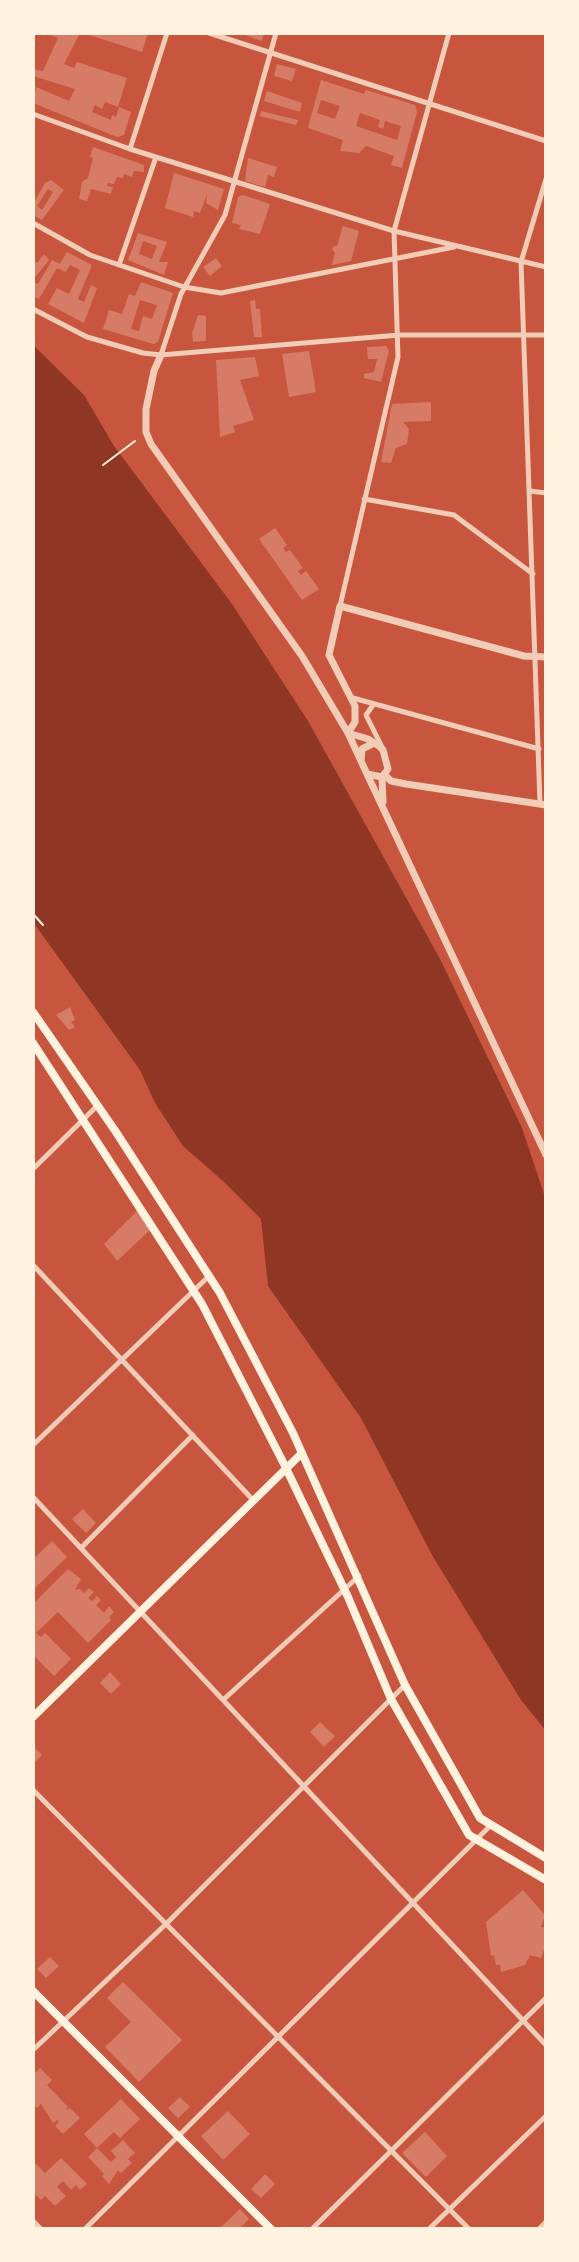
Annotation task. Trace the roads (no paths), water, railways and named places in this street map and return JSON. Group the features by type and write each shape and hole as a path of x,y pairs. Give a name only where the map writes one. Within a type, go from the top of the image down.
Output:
{"main road":[{"path":"33,1012 98,1105 209,1276 269,1382 359,1576 405,1685 480,1818 546,1858"},
{"path":"33,1043 194,1291 253,1398 343,1589 391,1699 475,1841 546,1880"},
{"path":"33,1717 302,1453"},
{"path":"33,1991 271,2229"}],"street":[{"path":"130,149 167,33"},
{"path":"209,33 546,141"},
{"path":"276,33 225,215 184,287 154,371 146,409 146,432 150,444 302,656 348,733 546,1155"},
{"path":"348,733 356,716 353,698 329,655 398,357 394,231 449,33"},
{"path":"33,114 130,149 394,231 546,267"},
{"path":"119,265 156,157"},
{"path":"367,774 384,776 391,781 543,805 521,262 546,179"},
{"path":"33,223 90,255 184,287 230,292 394,257 457,247"},
{"path":"33,309 87,337 143,353 161,355 399,335 546,335"},
{"path":"530,491 546,493"},
{"path":"364,499 454,515 533,574"},
{"path":"340,606 536,657 546,657"},
{"path":"353,698 539,750"},
{"path":"373,705 366,715 388,765 384,776 383,806"},
{"path":"348,733 374,743 383,750"},
{"path":"361,761 362,749 374,743"},
{"path":"33,1169 98,1105"},
{"path":"33,1265 253,1500"},
{"path":"33,1445 209,1276"},
{"path":"81,1548 193,1435"},
{"path":"33,1497 546,2045"},
{"path":"223,1700 359,1576"},
{"path":"33,2050 167,1923 405,1685"},
{"path":"33,1790 469,2229"},
{"path":"85,2229 491,1825"},
{"path":"313,2229 546,1998"},
{"path":"429,2229 546,2116"},
{"path":"33,2221 41,2229"},
{"path":"539,2229 546,2222"}]}
